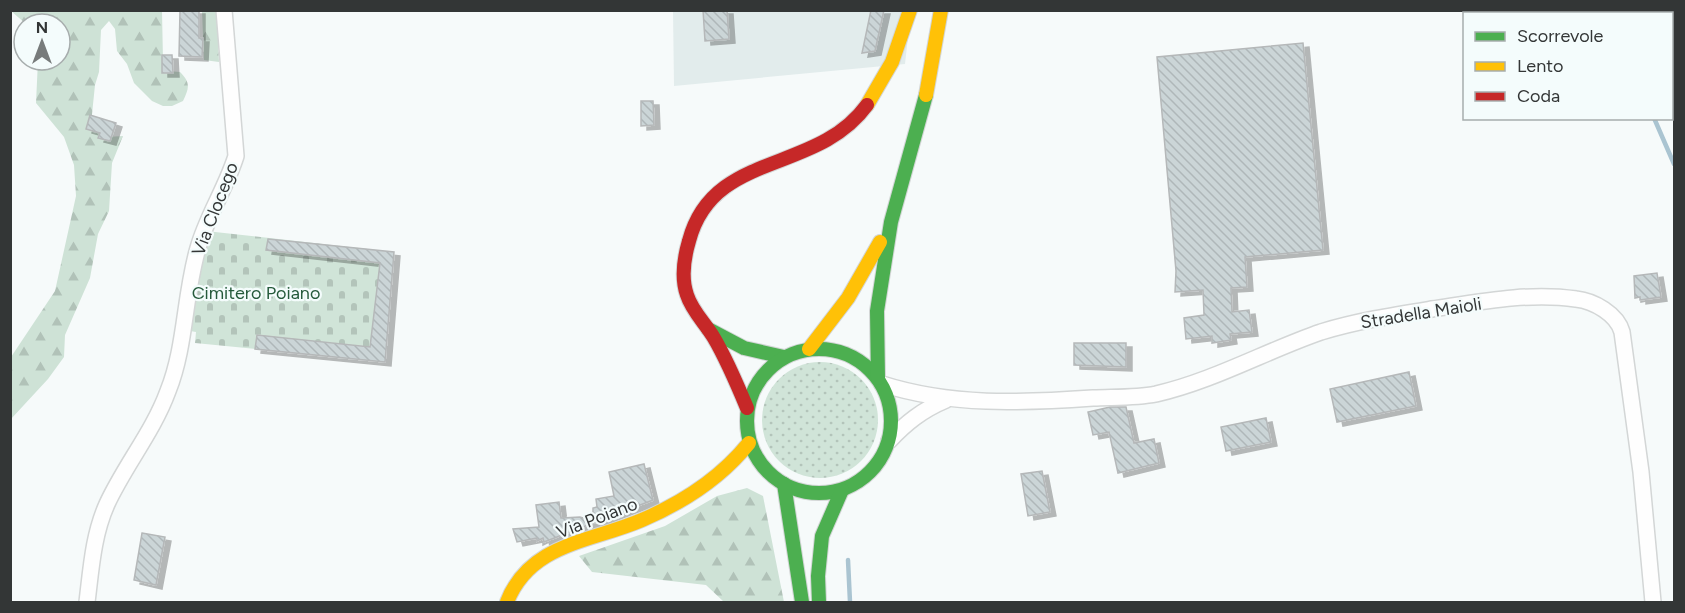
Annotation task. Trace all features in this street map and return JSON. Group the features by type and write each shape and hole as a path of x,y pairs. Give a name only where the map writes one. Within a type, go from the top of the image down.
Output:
{"main road":[{"path":"910,10 902,40 885,79 858,116 818,147 757,167 728,182 701,208 689,231 684,267 686,292 737,384 747,408 749,443 767,472 784,484 802,492 822,493 842,490 861,480 876,466 889,441 891,412 880,381 878,311 891,222 908,168 926,95 941,10"},
{"path":"809,349 831,324 860,280 891,222"},
{"path":"707,328 731,344 755,353 784,357"},
{"path":"747,408 760,378 784,357 809,349 827,349 847,354 862,362 880,381"},
{"name":"Via Poiano","path":"715,481 736,461 749,443"},
{"name":"Via Poiano","path":"507,603 520,576 531,565 582,541 654,515 715,481 743,472 767,472"},
{"path":"784,484 802,603"},
{"path":"819,603 818,576 822,536 842,490"}],"street":[{"name":"Via Clocego","path":"87,603 100,527 107,504 152,427 169,390 182,348 186,295 198,247 217,199 229,178 236,156 224,10"},
{"name":"Stradella Maioli","path":"880,381 914,394 946,400 1010,403 1154,394 1264,356 1321,333 1359,322 1469,303 1538,297 1579,299 1612,315 1621,327 1641,472 1653,603"},
{"name":"Stradella Maioli","path":"889,441 905,423 927,408 946,400"}],"shaded area":[{"path":"673,11 911,11 905,64 674,86"}],"green space":[{"path":"162,11 163,61 168,71 180,72 188,86 183,101 172,106 163,106 152,101 134,83 127,64 117,51 115,29 109,21 101,30 99,72 95,85 91,124 95,131 106,137 123,136 112,163 109,211 98,234 90,278 65,335 64,357 48,379 11,419 11,357 55,291 76,196 74,165 64,137 36,103 37,72 72,72 72,12 12,12"},
{"path":"202,11 217,11 219,62 204,60"},
{"name":"Cimitero Poiano","path":"206,231 394,252 385,362 195,343 196,332 190,331"},
{"path":"820,362 842,367 861,379 873,398 878,420 873,442 861,461 842,473 820,478 798,473 779,461 767,442 762,420 767,398 779,379 798,367"},
{"path":"747,488 763,496 784,602 724,602 706,585 592,572 579,556 665,526 717,496"}],"building":[{"path":"180,10 199,10 199,38 203,38 202,57 179,56"},
{"path":"703,10 727,10 729,39 705,41"},
{"path":"871,10 884,10 875,51 862,53"},
{"path":"1303,43 1323,250 1245,257 1247,287 1231,288 1232,312 1249,310 1252,332 1230,334 1231,340 1212,343 1212,336 1186,339 1184,318 1204,315 1203,290 1175,292 1176,271 1157,57"},
{"path":"162,55 172,55 173,73 162,73"},
{"path":"641,101 653,101 654,125 641,126"},
{"path":"90,115 116,123 110,141 98,138 100,133 86,129"},
{"path":"268,239 394,252 385,362 255,349 257,335 370,347 380,263 266,250"},
{"path":"1657,273 1661,297 1640,300 1640,297 1635,298 1634,276"},
{"path":"1074,343 1126,343 1126,367 1074,365"},
{"path":"1409,372 1416,406 1337,422 1330,389"},
{"path":"1110,407 1126,407 1134,443 1154,439 1159,463 1118,473 1109,432 1093,435 1088,412"},
{"path":"1266,418 1271,442 1226,451 1221,427"},
{"path":"644,464 653,500 544,542 543,538 537,541 537,538 517,542 513,529 539,527 536,505 559,502 561,518 580,517 593,521 593,508 597,507 596,499 614,496 609,472"},
{"path":"1042,471 1050,512 1028,516 1021,474"},
{"path":"142,533 165,537 156,585 134,580"}],"waterway":[{"path":"1655,120 1674,164"},
{"path":"848,560 850,602"}],"traffic: fast":[{"path":"878,378 877,311 891,222 926,95"},
{"path":"708,329 744,348 784,357"},
{"path":"819,349 847,354 870,370 886,393 891,421 886,449 870,472 847,488 819,493 791,488 768,472 752,449 747,421 752,393 768,370 791,354 819,349"},
{"path":"784,484 802,602"},
{"path":"819,602 818,576 822,536 842,490"}],"traffic: slow":[{"path":"867,105 892,62 910,10"},
{"path":"926,95 941,10"},
{"path":"809,349 848,298 880,242"},
{"path":"507,602 517,582 531,567 546,556 564,547 642,520 687,497 726,468 749,443"}],"traffic: jam":[{"path":"747,408 719,346 687,295 684,268 689,241 701,212 720,191 742,176 821,143 846,127 867,105"}]}
